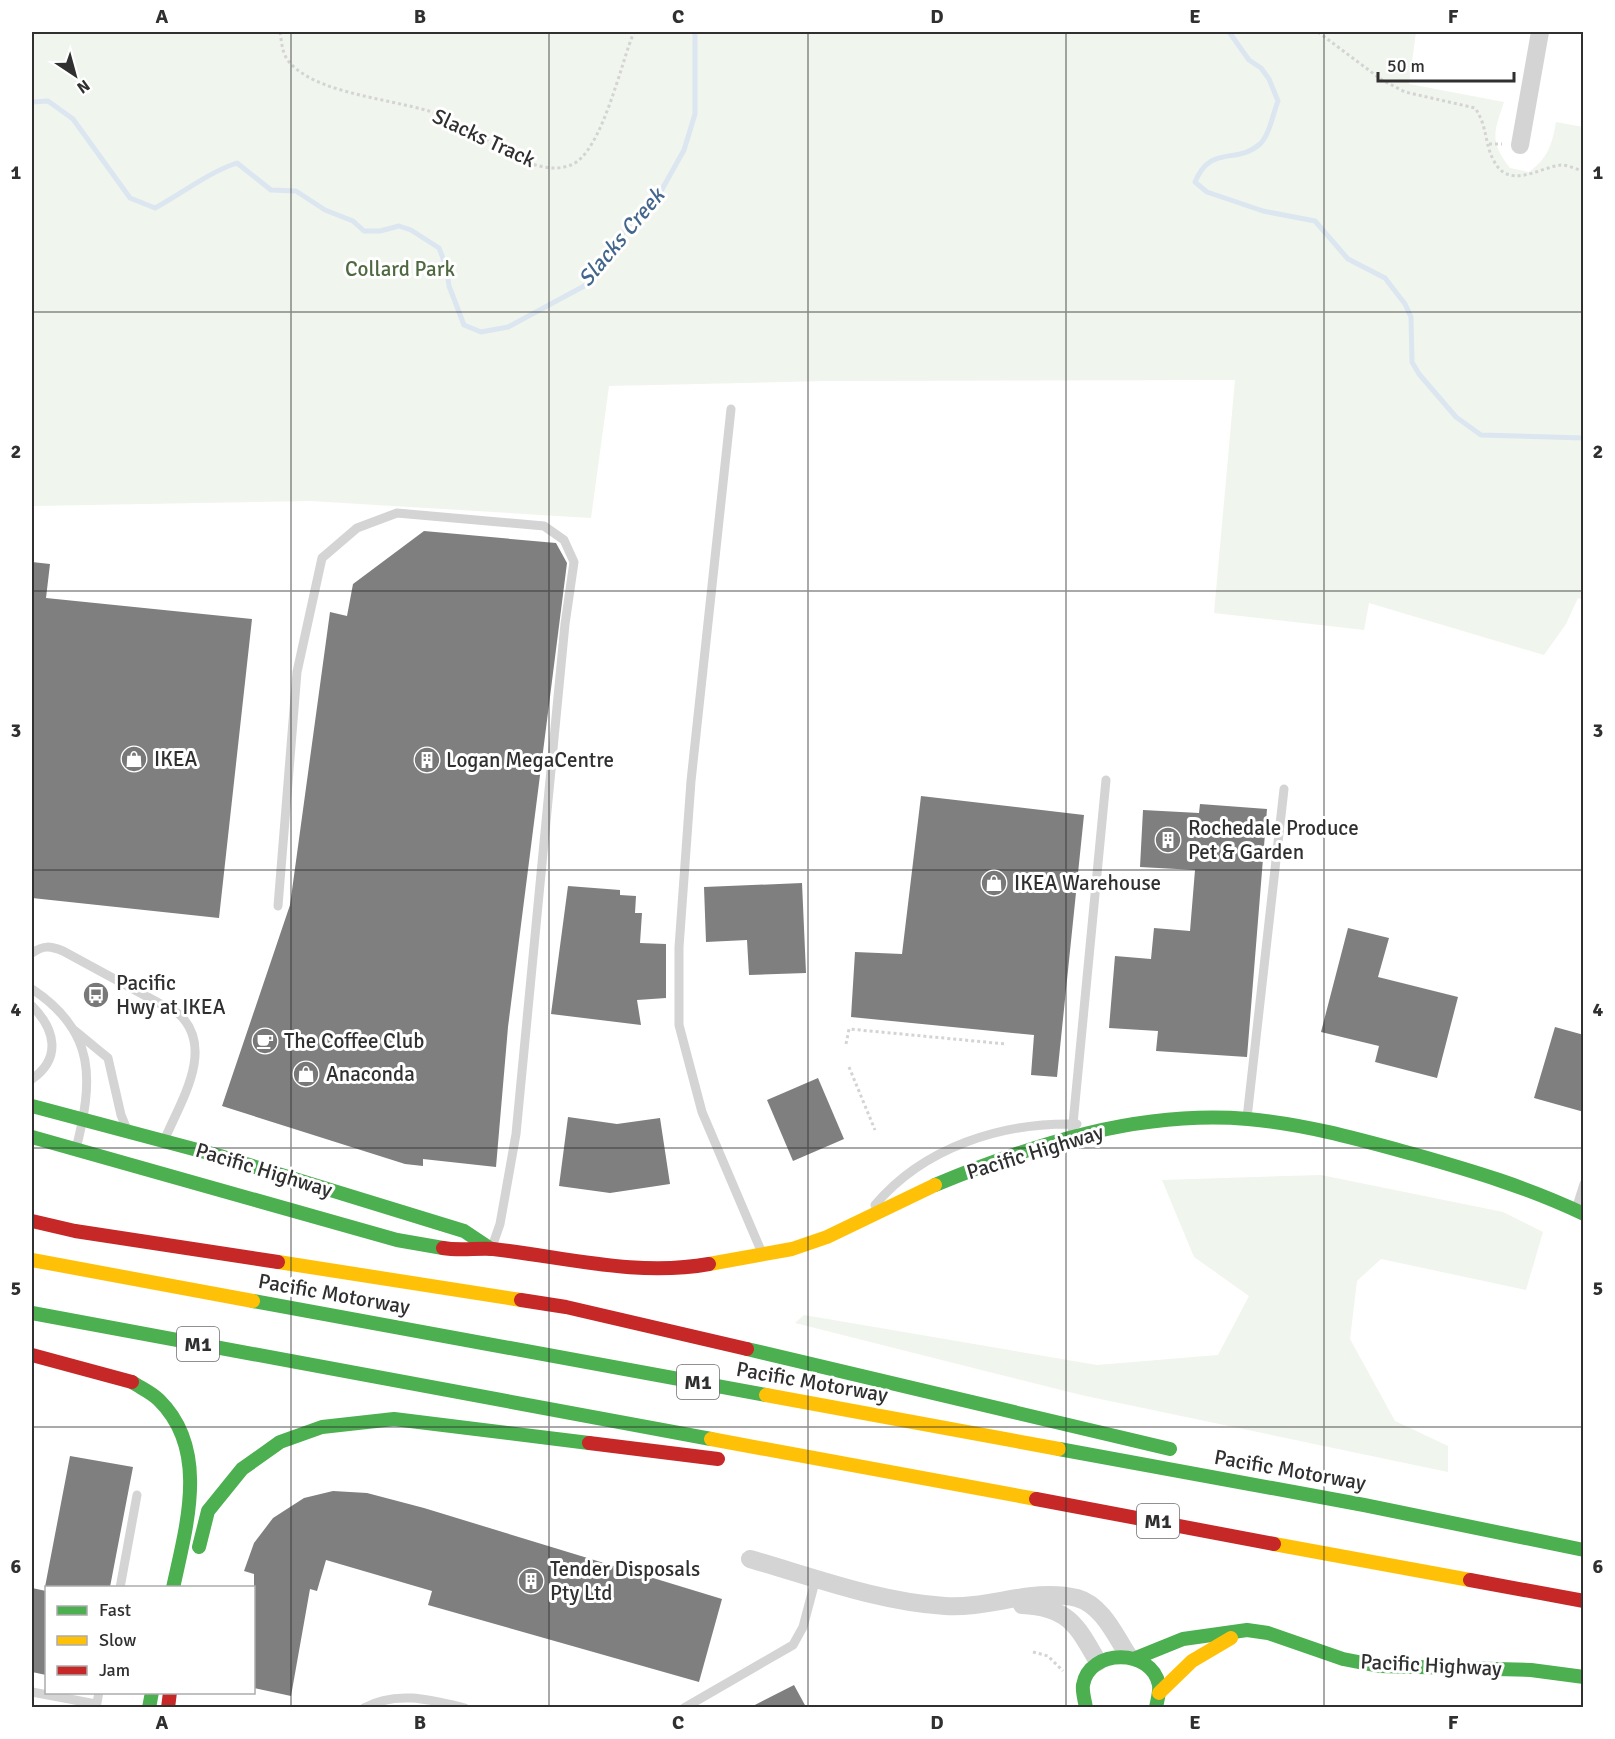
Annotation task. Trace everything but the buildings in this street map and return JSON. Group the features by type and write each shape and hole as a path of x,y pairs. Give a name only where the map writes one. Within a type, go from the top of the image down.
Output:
{"main road":[{"name":"Pacific Highway","path":"32,1106 164,1141 464,1231 491,1249"},
{"name":"Pacific Highway","path":"32,1137 350,1229 452,1250 491,1249 532,1257 649,1268 699,1266 763,1255 827,1237 863,1218 973,1169 1073,1130 1185,1119 1247,1119 1316,1128 1402,1149 1536,1191 1580,1212"},
{"path":"32,1221 75,1231 566,1307 1182,1453"},
{"name":"Pacific Motorway","path":"32,1260 1364,1505 1584,1550"},
{"name":"M1","path":"32,1313 1584,1601"},
{"path":"32,1355 132,1382 158,1399 176,1421 187,1444 193,1486 173,1586"},
{"path":"197,1552 208,1511 234,1479 263,1452 304,1430 344,1421 394,1419 729,1460"},
{"path":"777,1466 972,1486"},
{"path":"1228,1466 1364,1505"},
{"name":"Pacific Highway","path":"1098,1662 1107,1657 1132,1656 1183,1639 1247,1630 1268,1633 1343,1659 1379,1665 1532,1670 1584,1677"},
{"path":"1157,1703 1174,1675 1205,1652 1247,1630"},
{"path":"1132,1656 1153,1672 1157,1703"},
{"path":"1074,1707 1091,1669 1098,1662"},
{"path":"1083,1688 1086,1707"}],"street":[{"path":"1520,145 1540,32"},
{"path":"750,1559 912,1603 948,1606 983,1604 1042,1606 1066,1615 1081,1632 1098,1662"},
{"path":"983,1604 1047,1594 1080,1599 1104,1616 1132,1656"}],"lane":[{"path":"731,409 691,781 679,947 679,1025 702,1112 763,1255"},
{"path":"278,906 297,672 322,558 357,528 397,513 544,526 564,540 574,562 565,624 516,1134 500,1224 491,1249"},
{"path":"863,1218 890,1187 924,1162 950,1147 1000,1132 1073,1130 1106,780"},
{"path":"1247,1119 1284,789"},
{"path":"32,953 50,946 63,951 179,1014 189,1024 195,1035 196,1059 164,1141"},
{"path":"32,989 51,1004 72,1029 108,1058 121,1115 129,1131"},
{"path":"32,1006 50,1029 51,1050 46,1066 32,1078"},
{"path":"72,1029 81,1047 89,1080 76,1149"},
{"path":"1580,1212 1584,1184"},
{"path":"120,1586 137,1495"},
{"path":"684,1707 793,1645 803,1628 816,1578"},
{"path":"32,1692 96,1706"},
{"path":"364,1707 395,1697 428,1699 465,1707"}],"path":[{"name":"Slacks Track","path":"280,32 284,55 292,66 313,79 359,95 451,119 488,143 528,162 546,167 571,165 586,154 597,135 634,32"},
{"path":"1318,32 1382,80 1405,92 1475,108 1485,122 1494,161 1505,174 1522,178 1534,172 1564,165 1584,172"},
{"path":"846,1044 849,1029 1006,1044"},
{"path":"849,1067 874,1130"},
{"path":"1033,1652 1048,1656 1063,1671"}],"green space":[{"name":"Collard Park","path":"32,32 1416,32 1409,84 1504,102 1495,136 1499,151 1510,168 1529,172 1541,162 1553,138 1556,122 1583,127 1583,600 1578,598 1566,624 1544,655 1369,603 1364,630 1214,613 1235,380 827,381 609,386 591,518 311,501 32,506"},
{"path":"1321,1175 1503,1212 1543,1232 1526,1290 1381,1259 1357,1281 1350,1339 1395,1421 1448,1446 1448,1472 1081,1395 795,1323 804,1315 1097,1365 1218,1355 1249,1296 1194,1257 1162,1180"}],"waterway":[{"name":"Slacks Creek","path":"32,102 48,101 73,119 130,198 155,208 205,178 237,163 271,190 296,191 325,210 353,221 364,231 380,231 399,226 411,230 439,248 446,266 449,286 464,325 481,332 508,327 586,285 636,215 660,193 684,150 695,114 695,32"},
{"name":"Slacks Creek","path":"1229,32 1249,60 1261,68 1269,79 1278,101 1269,129 1260,144 1251,150 1209,163 1201,170 1195,182 1207,192 1263,211 1315,221 1348,259 1385,278 1405,304 1411,317 1412,362 1419,374 1456,417 1481,435 1584,438"}],"traffic: fast":[{"path":"32,1106 220,1156 464,1231 491,1249"},
{"path":"935,1185 1010,1156 1088,1133 1167,1120 1248,1119 1311,1128 1413,1154 1500,1180 1584,1214"},
{"path":"32,1137 397,1240 443,1248"},
{"path":"253,1301 766,1395"},
{"path":"32,1313 711,1439"},
{"path":"747,1349 1170,1449"},
{"path":"132,1382 159,1400 175,1420 185,1442 189,1465 188,1515 173,1586"},
{"path":"199,1547 208,1511 242,1469 280,1442 322,1427 394,1419 589,1443"},
{"path":"1059,1449 1364,1505 1584,1550"},
{"path":"1136,1658 1183,1639 1247,1630 1268,1633 1343,1659 1379,1666 1531,1670 1584,1677"},
{"path":"1086,1708 1083,1685 1088,1673 1096,1664 1121,1657 1145,1664 1154,1673 1159,1685 1156,1708"},
{"path":"149,1708 152,1694"}],"traffic: slow":[{"path":"709,1264 792,1249 827,1237 935,1185"},
{"path":"32,1260 253,1301"},
{"path":"278,1262 521,1300"},
{"path":"766,1395 1059,1449"},
{"path":"711,1439 1036,1499"},
{"path":"1274,1544 1470,1580"},
{"path":"1159,1693 1192,1661 1231,1638"}],"traffic: jam":[{"path":"32,1221 75,1231 278,1262"},
{"path":"443,1248 493,1249 628,1267 655,1268 709,1264"},
{"path":"521,1300 566,1307 747,1349"},
{"path":"32,1355 132,1382"},
{"path":"589,1443 718,1459"},
{"path":"1036,1499 1274,1544"},
{"path":"1470,1580 1584,1601"},
{"path":"168,1708 170,1694"}],"place":[{"name":"IKEA","path":"134,759"},
{"name":"Logan MegaCentre","path":"427,760"},
{"name":"Rochedale Produce Pet & Garden","path":"1168,840"},
{"name":"IKEA Warehouse","path":"994,883"},
{"name":"Pacific Hwy at IKEA","path":"96,995"},
{"name":"The Coffee Club","path":"265,1041"},
{"name":"Anaconda","path":"306,1074"},
{"name":"Tender Disposals Pty Ltd","path":"531,1581"}]}
